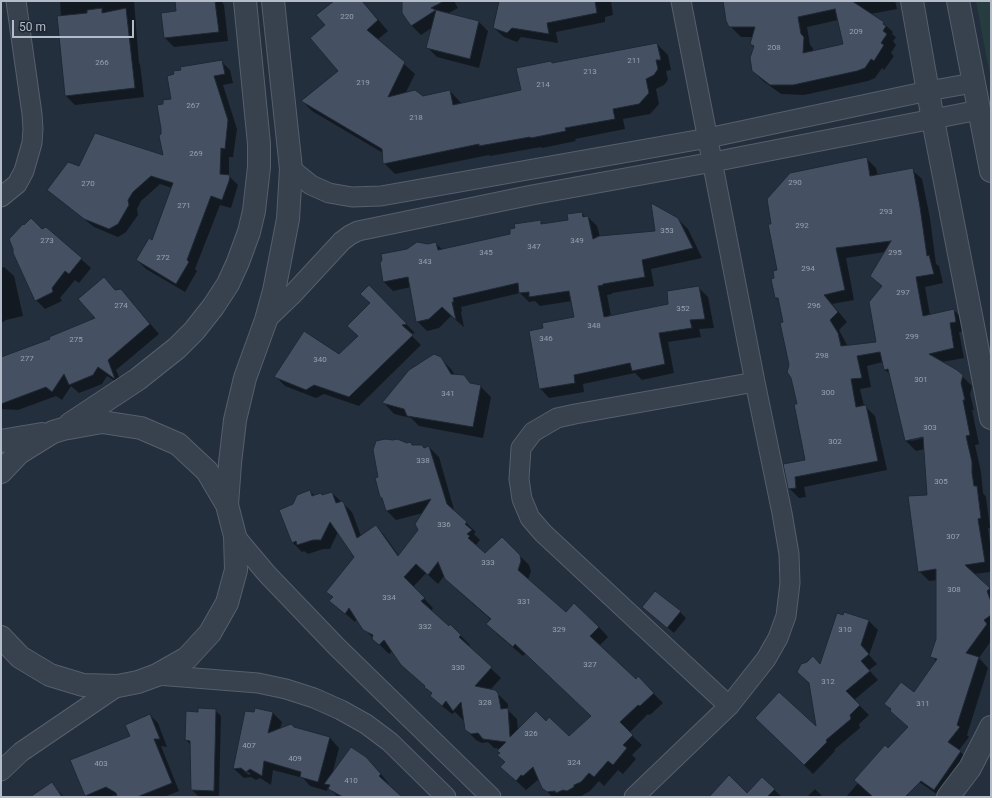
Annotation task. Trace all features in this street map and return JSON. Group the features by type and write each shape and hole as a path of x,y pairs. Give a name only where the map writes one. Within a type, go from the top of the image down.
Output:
{"street":[{"path":"1,197 17,184 24,171 32,143 32,114 16,1"},
{"path":"1,472 19,453 138,379 177,348 194,331 228,284 249,232 254,211 259,167 259,144 245,1"},
{"path":"227,505 235,420 245,378 266,320 280,266 287,225 291,188 291,169 273,1"},
{"path":"634,797 729,706 766,659 778,638 786,616 790,583 789,554 782,513 755,382 682,1"},
{"path":"912,1 933,120 991,418"},
{"path":"958,1 991,171"},
{"path":"291,169 311,185 330,193 352,198 381,196 708,138 928,91 974,83"},
{"path":"266,320 291,296 342,241 358,231 532,195 713,162 978,110"},
{"path":"527,170 532,195"},
{"path":"729,706 549,539 530,518 522,499 519,478 521,448 533,432 557,418 755,382"},
{"path":"1,440 102,422 141,428 178,444 207,471 227,505 235,536 236,570 227,603 210,633 187,658 157,675 138,682 118,686 83,685 50,675 20,657 1,637"},
{"path":"235,536 267,574 332,642 491,797"},
{"path":"157,675 258,684 286,689 314,698 341,710 366,724 390,742 446,797"},
{"path":"1,771 21,752 118,686"},
{"path":"948,797 970,768 991,726"}],"green space":[{"path":"976,1 991,1 991,78 987,60"}],"building":[{"path":"175,1 215,1 219,32 164,38 161,13 176,11"},
{"path":"334,1 362,1 378,20 367,30 405,62 388,97 415,90 423,96 450,90 453,105 521,90 516,68 551,61 552,63 657,43 661,60 656,60 658,69 654,75 646,79 649,93 639,104 613,109 615,119 565,128 566,131 531,138 479,146 479,144 383,164 382,149 301,101 338,71 310,38 325,25 316,15"},
{"path":"402,1 444,1 431,8 436,10 411,26 402,13"},
{"path":"499,1 595,1 597,13 547,23 549,34 512,28 507,33 493,28"},
{"path":"723,1 852,1 884,22 883,24 886,26 883,31 887,34 881,43 884,45 874,61 871,59 865,68 793,85 770,85 752,71 750,58 754,46 750,44 755,27 729,27 726,21","holes":["835,9 843,44 803,53 804,37 801,34 798,17"]},
{"path":"102,8 102,13 126,8 135,88 65,96 57,16 87,13 87,10"},
{"path":"436,10 479,21 470,59 426,48"},
{"path":"222,60 225,74 214,76 228,120 225,149 221,148 220,174 230,175 229,181 222,200 211,196 187,260 189,262 176,284 136,260 149,238 152,240 173,183 151,176 133,192 128,200 129,205 118,224 109,229 84,219 47,190 68,162 79,166 95,133 163,155 159,136 161,134 161,129 157,105 163,104 163,100 171,99 167,76 174,74 173,71 181,70 180,67"},
{"path":"867,157 870,176 913,168 927,256 929,255 934,274 916,277 923,316 954,309 956,322 950,323 954,348 929,354 963,375 961,383 970,435 966,436 972,462 974,486 977,486 981,518 978,519 985,562 965,565 990,588 987,591 991,602 991,615 984,620 987,624 966,653 979,657 957,725 960,727 948,742 961,751 934,790 921,781 905,797 873,797 854,780 885,745 888,748 908,727 890,711 891,709 884,704 901,682 914,692 937,659 930,657 936,639 936,569 918,572 908,496 927,495 923,437 905,441 888,369 884,370 880,352 857,356 862,378 851,379 856,407 866,405 878,461 795,477 796,488 788,489 783,464 805,460 794,404 797,404 791,378 787,372 789,365 780,323 783,322 778,298 775,298 771,279 774,278 773,271 777,270 768,224 771,224 767,199 790,173","holes":["891,241 870,276 882,286 869,302 876,342 841,346 838,333 830,320 838,312 824,295 845,290 836,248"]},
{"path":"651,203 678,218 693,248 642,260 645,277 598,286 604,317 668,304 667,291 699,286 705,319 690,320 692,328 659,333 665,364 632,371 630,363 574,375 575,383 539,389 529,331 543,328 542,323 574,317 569,291 529,297 529,292 519,293 518,283 453,298 454,302 452,302 456,320 442,307 429,319 416,322 408,277 383,282 380,263 382,260 381,254 407,249 417,242 428,244 436,242 438,250 510,234 510,229 515,228 514,224 541,220 541,224 568,220 567,214 582,212 583,217 588,216 593,239 599,236 655,231"},
{"path":"31,218 42,229 46,227 82,258 69,274 65,271 52,288 53,292 35,301 13,253 9,239"},
{"path":"104,277 115,290 121,289 150,324 108,360 115,379 98,367 93,375 69,385 64,374 52,392 46,387 1,404 1,357 50,339 49,337 95,318 78,299"},
{"path":"369,285 407,324 402,325 413,335 349,397 314,385 306,390 274,377 304,331 339,354 358,336 347,326 370,303 360,294"},
{"path":"434,354 441,357 451,374 464,375 470,383 481,385 473,427 407,416 404,409 382,403 409,370"},
{"path":"397,439 407,443 411,442 412,445 422,445 424,448 429,446 447,504 467,522 465,524 472,530 467,534 470,536 468,538 485,553 502,537 520,555 521,561 518,570 566,612 574,603 599,627 590,636 636,679 638,676 654,693 640,706 638,705 620,722 633,735 623,745 627,748 613,765 608,761 594,777 589,773 581,782 574,785 574,787 567,791 563,790 556,793 555,791 547,792 542,788 533,767 523,776 521,775 516,781 500,767 505,762 497,755 500,753 497,751 506,742 483,739 478,733 471,734 465,730 461,702 453,711 446,701 442,706 430,696 432,693 424,687 425,686 401,665 384,640 379,645 372,639 373,635 363,630 349,608 345,614 329,601 333,597 326,592 354,557 330,522 321,540 313,540 297,545 296,541 292,543 279,510 293,504 297,495 310,490 312,496 332,492 336,503 343,501 357,538 376,525 398,556 418,530 415,524 431,499 386,511 382,498 380,497 375,478 378,477 373,450 376,441","holes":["438,562 445,579 491,619 486,624 513,647 515,644 591,716 569,736 549,717 546,721 536,711 510,737 508,708 501,709 498,693 495,690 475,686 492,667 459,637 461,635 450,624 449,626 421,601 425,598 404,577 416,564 428,575"]},
{"path":"655,591 681,611 667,628 642,607"},
{"path":"844,612 869,620 861,645 869,654 861,661 870,671 846,691 860,705 850,715 851,719 826,740 827,742 804,765 755,718 779,692 816,726 809,683 797,672 801,664 807,662 813,656 820,664 837,613 843,615"},
{"path":"198,708 216,709 214,791 191,790 190,741 185,740 186,711 198,712"},
{"path":"255,708 273,712 268,733 291,724 294,727 330,737 318,782 300,777 301,772 264,761 262,776 250,769 246,772 241,768 233,769 245,711 254,712"},
{"path":"150,714 160,739 154,739 172,783 137,797 117,797 116,793 106,787 85,796 70,760 130,736 125,725"},
{"path":"351,747 366,757 381,774 379,776 402,797 343,797 328,789 330,785 324,784"},
{"path":"729,775 747,793 762,777 775,789 767,797 709,797"},
{"path":"52,782 62,797 30,797"}]}
